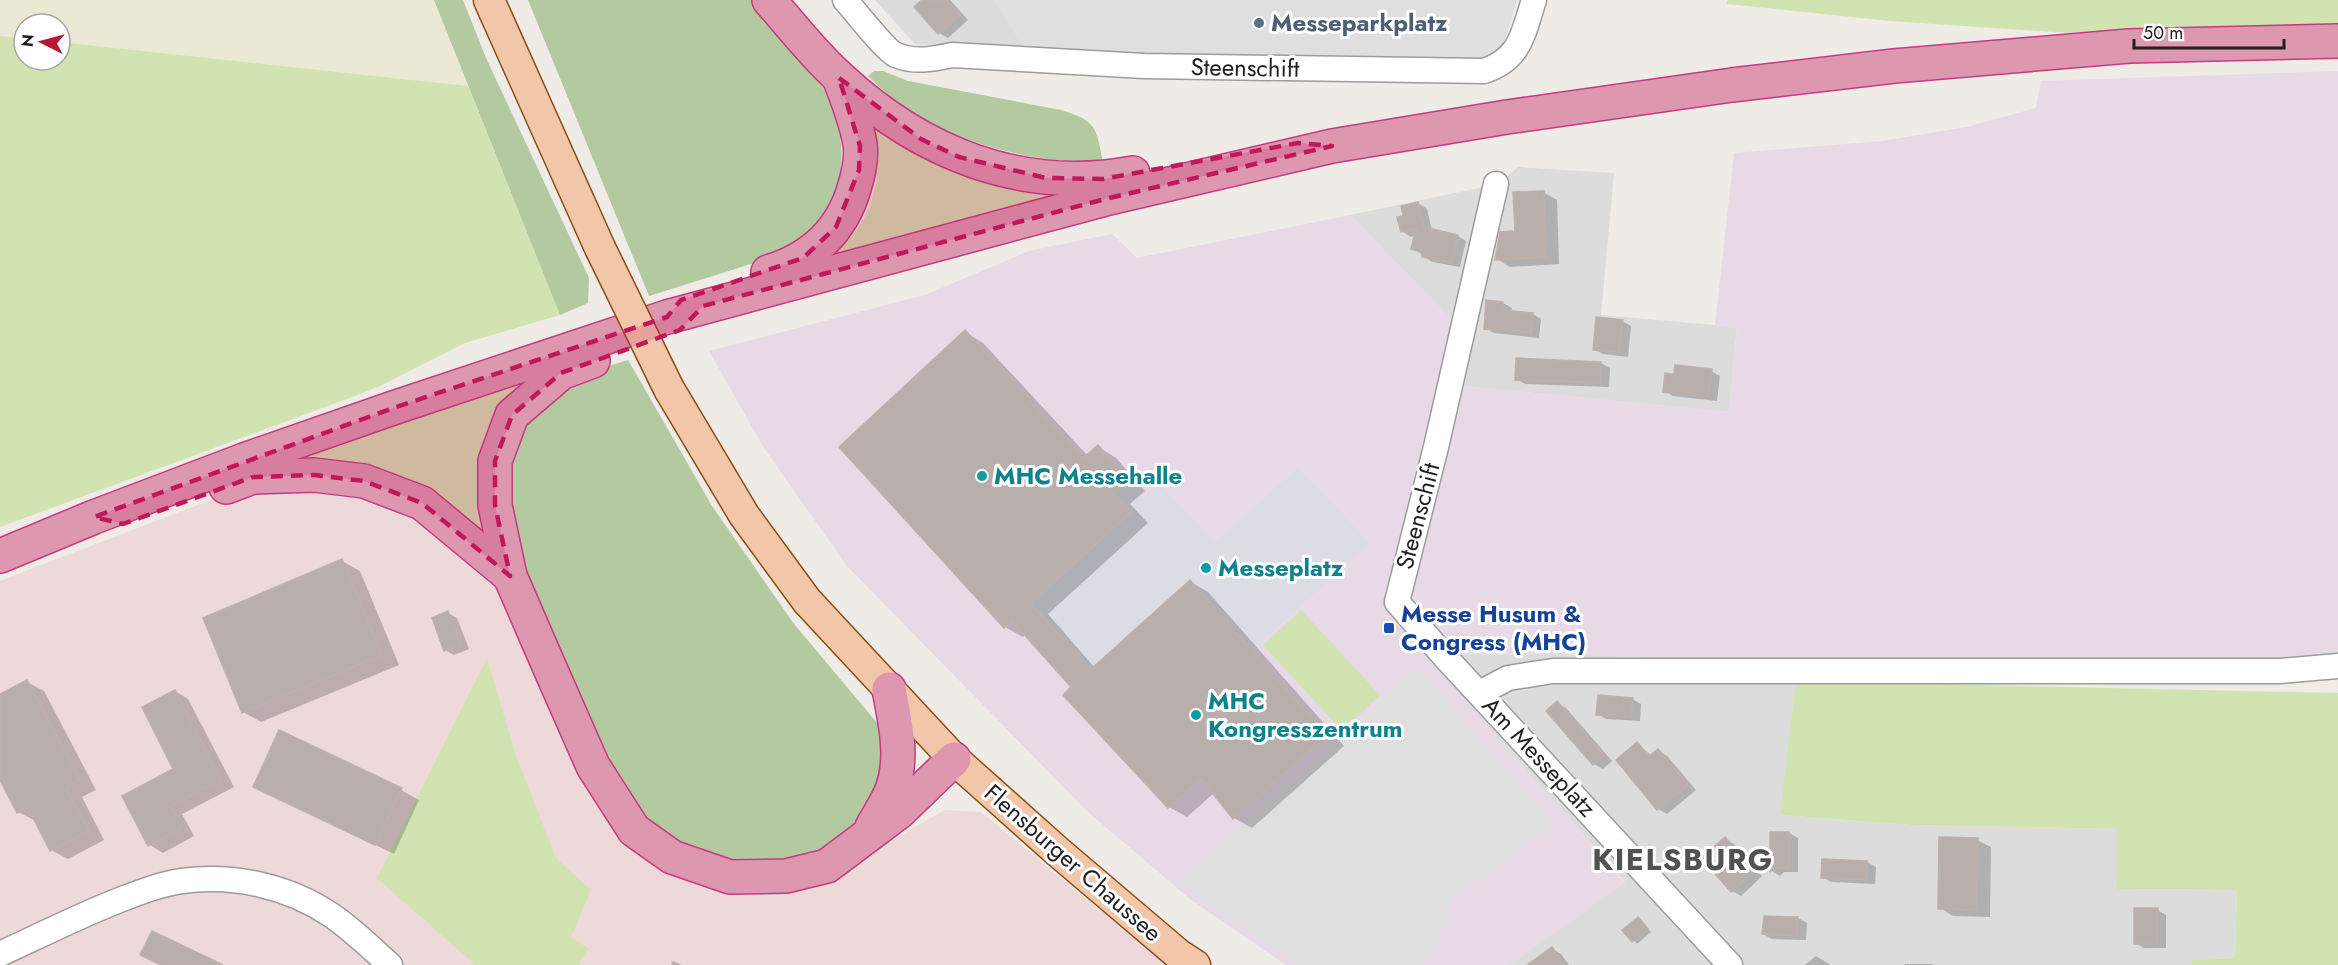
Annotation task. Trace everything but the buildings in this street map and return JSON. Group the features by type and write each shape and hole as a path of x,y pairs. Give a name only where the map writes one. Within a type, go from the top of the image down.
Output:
{"highway":[{"path":"769,0 839,78 890,118 930,144 959,157 1005,171 1046,178 1103,179 1299,142 1332,146"},
{"path":"0,556 94,517 374,414 667,317 1105,199 1332,146 1507,117 1732,85 1894,66 2129,46 2338,41"},
{"path":"667,317 681,300 783,268 803,258 825,241 836,227 851,200 859,170 860,146 851,107 839,78"},
{"path":"703,306 680,330 561,373 512,415 495,461 495,505 510,576 592,766 634,830 672,857 730,877 786,876 827,866 899,812 954,759"},
{"path":"94,517 123,524 253,477 314,475 364,481 422,503 510,576"},
{"path":"867,836 892,791 897,767 897,733 889,688"}],"main road":[{"name":"Flensburger Chaussee","path":"489,0 600,248 669,389 751,525 807,601 954,759 1066,859 1178,954 1195,965"}],"street":[{"name":"Steenschift","path":"845,0 894,55 915,60 952,55 1144,66 1484,71 1499,66 1511,56 1520,42 1534,0"},
{"name":"Steenschift","path":"1397,602 1439,436 1496,184"},
{"name":"Am Messeplatz","path":"1397,602 1730,965"},
{"path":"1480,693 1508,678 1553,671 2280,671 2338,666"},
{"path":"0,954 94,910 163,885 182,881 233,881 271,887 310,903 343,923 390,965"}],"highlighted area":[{"path":"839,78 921,139 959,157 1046,178 1103,179 1298,143 1332,146 1105,199 703,306 680,330 561,373 512,415 495,461 495,505 510,576 422,503 364,481 314,475 253,477 123,524 94,517 396,407 667,317 681,300 803,258 836,227 859,170 860,146"}],"shaded area":[{"path":"0,0 434,0 468,86 72,43 72,12 12,12 12,37 0,36"},
{"path":"875,0 994,0 1027,52 915,44"},
{"name":"Messeparkplatz","path":"994,0 1517,0 1503,45 1493,57 1475,63 1027,52"},
{"path":"2338,71 2338,660 1796,663 1563,654 1425,655 1625,883 1509,965 1286,965 1190,899 1087,811 847,566 764,448 709,351 925,295 1029,251 1112,234 1137,258 1350,215 1469,338 1461,386 1729,412 1737,328 1715,326 1734,153 1883,141 1967,127 2036,108 2041,81"},
{"path":"1518,167 1614,173 1601,315 1737,327 1729,412 1461,386 1469,338 1350,215 1498,184"},
{"name":"Messeplatz","path":"1298,468 1370,543 1252,650 1190,580 1090,670 1031,603 1131,512 1113,494 1128,481 1143,498 1160,484 1215,543"},
{"path":"314,481 419,508 831,875 945,810 981,812 1166,965 0,965 0,581 255,483"},
{"path":"1563,654 1796,663 1781,815 1912,825 2118,829 2116,889 2237,890 2235,958 2191,960 2192,965 1509,965 1625,882 1424,655"},
{"path":"1417,668 1554,825 1453,899 1433,955 1421,965 1298,965 1179,884"}],"green space":[{"path":"434,0 463,0 486,58 589,278 588,303 560,315"},
{"path":"528,0 752,0 804,59 830,102 841,146 841,168 828,210 814,228 789,249 757,262 649,296"},
{"path":"1728,0 2338,0 2338,27 2098,35 1890,21 1727,4"},
{"path":"0,36 12,37 12,72 72,72 72,43 468,86 560,315 465,343 380,386 355,396 0,527"},
{"path":"874,71 883,71 908,81 1073,114 1093,127 1099,141 1103,162 1052,160 972,141 923,119 902,106 868,76"},
{"path":"872,120 944,169 985,183 1028,193 1077,194 826,259 856,231 873,197 879,159"},
{"path":"628,360 712,506 794,624 883,730 887,772 868,816 824,856 731,867 679,848 640,822 558,663 503,506 519,419 568,379"},
{"path":"558,365 501,562 424,498 254,469"},
{"path":"1301,610 1380,695 1342,731 1263,645"},
{"path":"487,658 515,753 556,858 591,890 571,937 589,949 579,965 475,965 377,878"},
{"path":"1796,681 2338,693 2338,965 2192,965 2191,960 2235,958 2237,890 2116,889 2117,829 1912,825 1780,815"}],"place":[{"name":"Messeparkplatz","path":"1259,23"},
{"name":"MHC Messehalle","path":"982,476"},
{"name":"Messeplatz","path":"1206,568"},
{"name":"Messe Husum & Congress (MHC)","path":"1389,628"},
{"name":"MHC Kongresszentrum","path":"1196,715"}],"district":[{"name":"KIELSBURG","path":"1683,860"}]}
